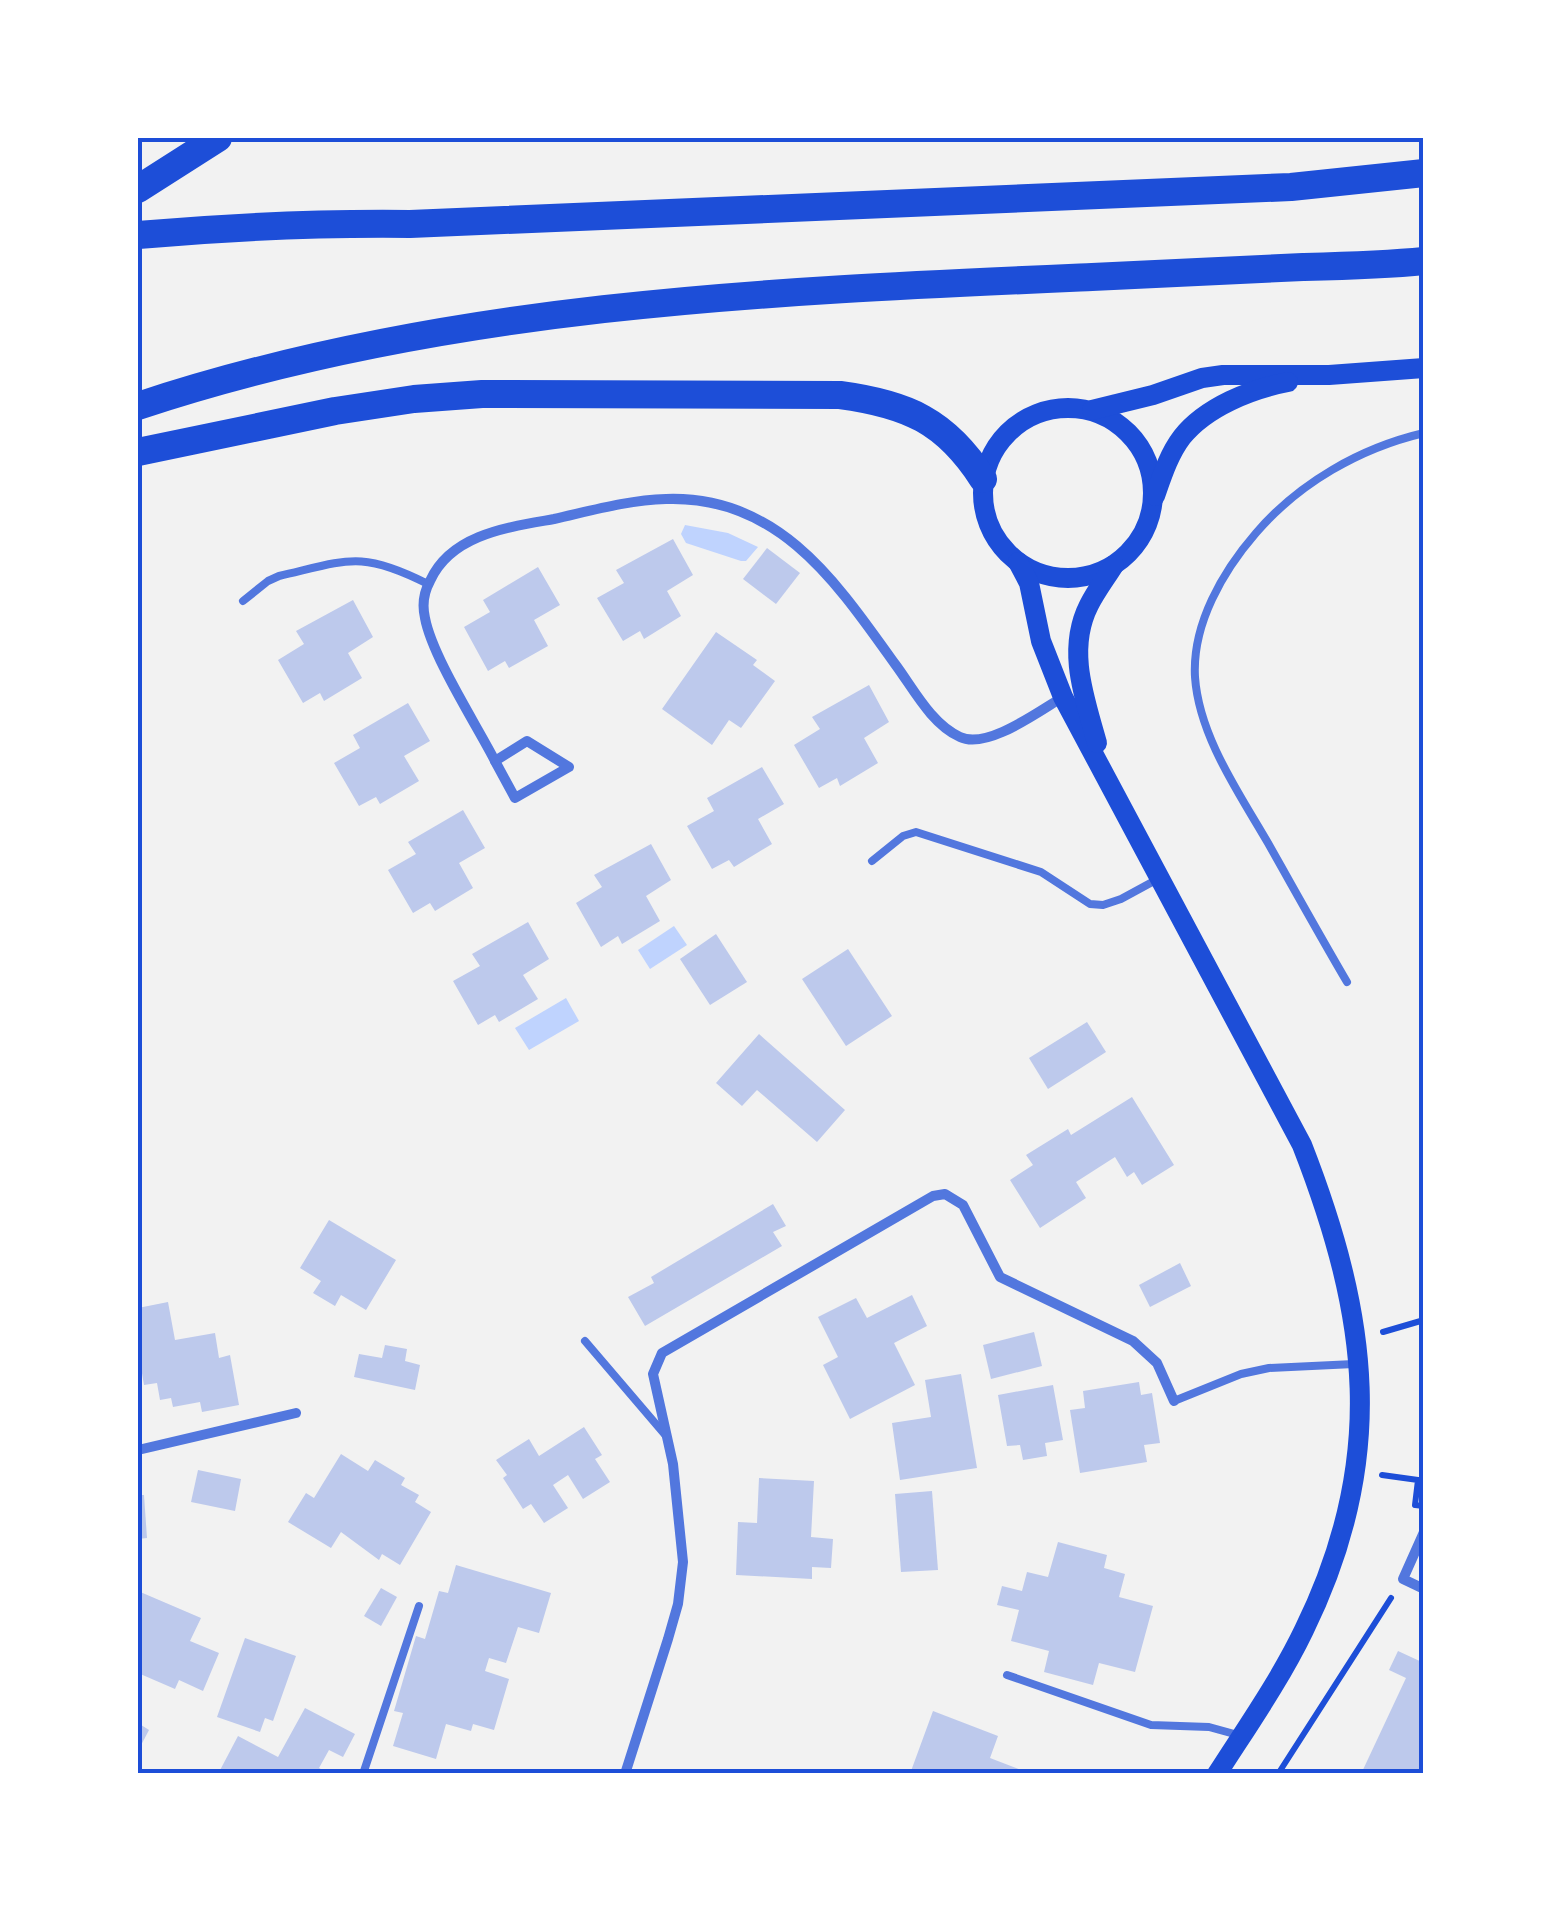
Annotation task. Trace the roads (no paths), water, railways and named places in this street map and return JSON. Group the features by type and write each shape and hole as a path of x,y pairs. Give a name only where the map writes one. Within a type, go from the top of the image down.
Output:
{"highway":[{"path":"138,190 218,138"},
{"path":"1291,186 1424,164"},
{"path":"138,235 229,227 410,224 1291,186 1424,173"},
{"path":"138,406 280,365 390,341 536,316 660,301 1424,261"},
{"path":"138,452 336,410 414,399 482,394 840,395 878,400 934,424 962,448 984,479"}],"main road":[{"path":"1092,410 1202,378 1424,368"},
{"path":"1018,562 1063,578 1094,574 1114,564 1133,548 1146,527 1165,468 1182,438 1202,419 1224,404 1273,385 1329,375"},
{"path":"1152,503 1152,479 1146,456 1123,428 1092,410 1068,406 1044,410 1022,420 990,456 984,479 983,504 988,524 1030,582 1041,641 1063,697 1302,1145 1328,1210 1358,1339 1362,1399 1356,1471 1329,1574 1310,1618 1217,1774"},
{"path":"1103,775 1080,678 1079,638 1087,607 1114,564"}],"street":[{"path":"495,761 527,741 569,767 516,798 495,761 428,630 424,614 428,584 435,571 458,548 488,533 647,500 705,502 760,520 822,567 935,718 957,736 968,740 997,734 1063,697"},
{"path":"625,1774 668,1639 683,1562 678,1494 652,1374 662,1353 933,1196 945,1194 963,1205 1000,1277 1133,1341 1157,1362 1174,1401"},
{"path":"138,1450 296,1414"},
{"path":"1424,1532 1403,1579 1424,1589"}],"lane":[{"path":"1347,982 1210,735 1197,692 1196,654 1205,615 1223,578 1266,522 1340,464 1369,449 1424,434"},
{"path":"242,601 278,576 356,560 387,564 428,584"},
{"path":"872,861 903,836 916,832 1041,872 1090,904 1103,905 1121,899 1159,878"},
{"path":"586,1342 667,1438"},
{"path":"1174,1401 1241,1374 1269,1368 1360,1364"},
{"path":"363,1774 418,1606"},
{"path":"1007,1675 1151,1726 1209,1727 1241,1736"}],"water":[{"path":"685,525 728,533 758,547 746,561 741,561 686,543 681,534"},
{"path":"674,926 687,945 650,969 638,950"},
{"path":"566,998 579,1021 529,1050 515,1028"}]}
